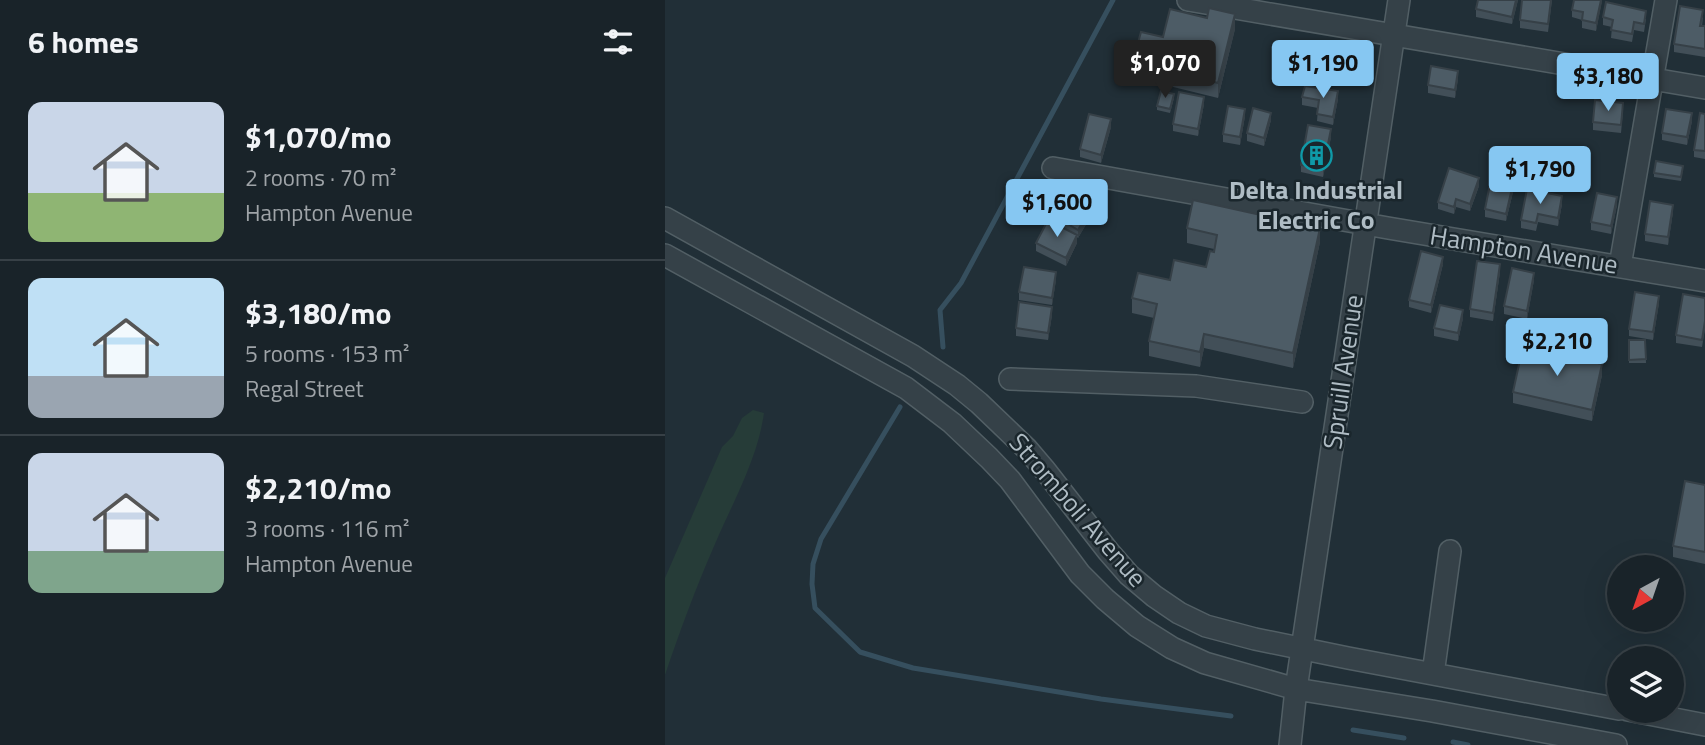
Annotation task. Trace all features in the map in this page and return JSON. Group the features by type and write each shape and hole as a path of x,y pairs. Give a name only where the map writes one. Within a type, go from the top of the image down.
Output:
{"street":[{"path":"1188,0 1705,88"},
{"name":"Spruill Avenue","path":"1290,745 1364,224 1399,0"},
{"path":"1620,266 1667,0"},
{"name":"Hampton Avenue","path":"1053,168 1705,281"},
{"name":"Stromboli Avenue","path":"665,218 913,356 957,385 1006,427 1044,469 1129,575 1179,613 1206,626 1237,635 1607,707"},
{"name":"Stromboli Avenue","path":"665,255 906,388 952,423 989,458 1032,508 1080,574 1137,626 1172,649 1205,663 1296,689 1432,710 1616,745"},
{"path":"1010,379 1196,386 1302,401"},
{"path":"1433,674 1450,551"},
{"path":"1684,721 1705,725"}],"green space":[{"path":"753,410 764,413 756,447 701,576 665,675 665,578 722,447 733,436 742,418"}],"building":[{"path":"1478,0 1516,0 1512,17 1476,9"},
{"path":"1522,0 1551,0 1548,24 1520,20"},
{"path":"1574,0 1601,0 1596,23 1582,20 1583,12 1572,10"},
{"path":"1606,2 1646,11 1644,24 1634,22 1632,34 1611,30 1613,20 1603,17"},
{"path":"1680,6 1703,10 1700,26 1705,26 1705,49 1674,44"},
{"path":"1209,8 1235,14 1218,83 1157,68 1160,55 1136,50 1141,32 1163,37 1170,9 1207,18"},
{"path":"1431,66 1458,71 1455,90 1428,85"},
{"path":"1305,86 1338,91 1333,117 1317,114 1319,100 1302,97"},
{"path":"1161,91 1174,94 1170,109 1157,106"},
{"path":"1179,92 1204,97 1198,129 1173,124"},
{"path":"1595,100 1623,103 1621,125 1593,122"},
{"path":"1228,106 1245,109 1240,137 1223,134"},
{"path":"1253,108 1271,113 1264,138 1247,133"},
{"path":"1666,109 1692,113 1687,137 1662,133"},
{"path":"1700,113 1705,114 1705,151 1694,150"},
{"path":"1089,114 1111,119 1101,155 1080,149"},
{"name":"Delta Industrial Electric Co","path":"1308,125 1331,129 1323,169 1301,165"},
{"path":"1557,152 1578,158 1574,175 1553,169"},
{"path":"1656,161 1683,166 1681,177 1654,173"},
{"path":"1449,168 1479,178 1470,204 1456,199 1454,207 1438,202"},
{"path":"1491,179 1513,184 1506,214 1485,209"},
{"path":"1527,189 1562,196 1558,218 1538,214 1536,223 1521,220"},
{"path":"1063,191 1091,208 1078,230 1050,213"},
{"path":"1597,193 1617,197 1611,226 1591,222"},
{"path":"1193,200 1320,228 1293,353 1204,334 1200,352 1149,341 1157,304 1132,298 1138,273 1170,280 1174,260 1206,267 1210,251 1214,252 1217,235 1187,228"},
{"path":"1650,201 1673,205 1668,237 1645,234"},
{"path":"1048,220 1077,235 1066,258 1036,243"},
{"path":"1421,251 1443,257 1431,305 1409,300"},
{"path":"1477,261 1500,264 1493,313 1470,309"},
{"path":"1024,267 1056,272 1052,298 1019,292"},
{"path":"1512,268 1534,273 1527,311 1504,306"},
{"path":"1635,292 1659,296 1653,332 1629,329"},
{"path":"1683,294 1705,298 1702,340 1676,335"},
{"path":"1019,302 1052,307 1048,333 1016,328"},
{"path":"1440,305 1463,310 1458,333 1434,328"},
{"path":"1629,340 1645,340 1646,359 1629,360"},
{"path":"1523,346 1602,364 1592,410 1513,392"},
{"path":"1685,481 1705,485 1705,552 1673,546"}],"waterway":[{"path":"943,347 940,310 961,283 1113,0"},
{"path":"900,407 821,539 813,564 815,608 860,652 913,668 1101,699 1231,716"},
{"path":"1353,730 1404,738"},
{"path":"1453,742 1468,745"}],"place":[{"name":"Delta Industrial Electric Co","path":"1316,155"}]}
